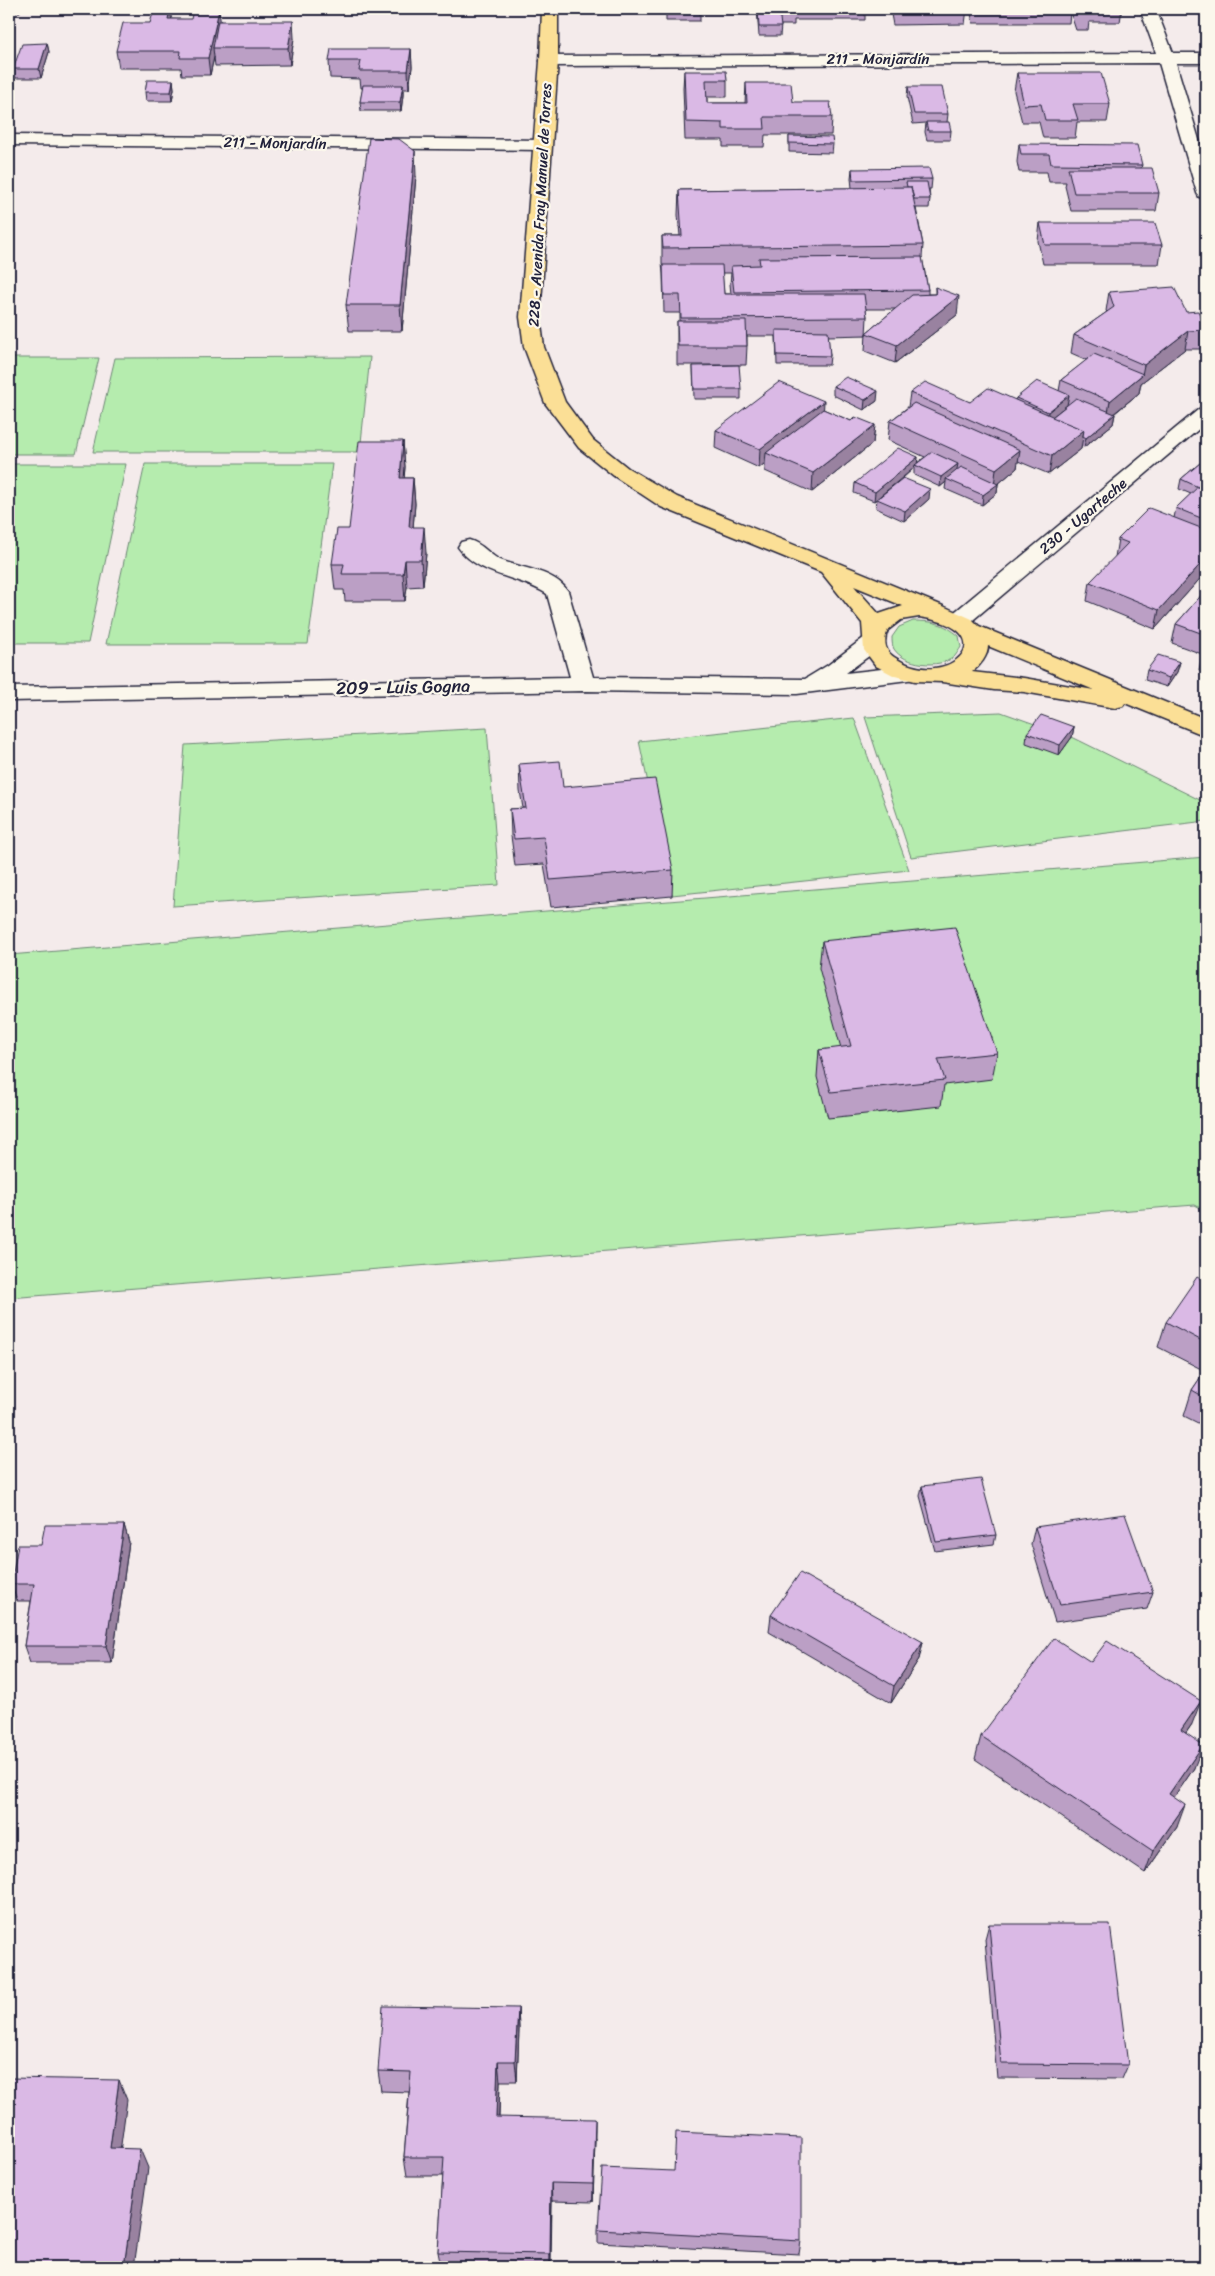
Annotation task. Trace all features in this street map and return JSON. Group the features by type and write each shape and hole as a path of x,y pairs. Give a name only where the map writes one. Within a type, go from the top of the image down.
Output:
{"main road":[{"name":"228 - Avenida Fray Manuel de Torres","path":"550,9 549,61 530,317 534,347 554,403 586,444 621,472 669,502 934,612"},
{"name":"228 - Avenida Fray Manuel de Torres","path":"827,568 873,622 873,637"},
{"path":"966,626 977,642 975,653 969,663 956,670 941,674 924,675 908,673 883,660 876,652 873,637 880,624 891,616 919,610 934,612 1206,728"},
{"path":"941,674 1024,685 1168,712"}],"street":[{"path":"1148,9 1166,58 1206,192"},
{"name":"211 - Monjardín","path":"549,61 1206,58"},
{"name":"211 - Monjardín","path":"9,140 542,145"},
{"name":"230 - Ugarteche","path":"966,626 1206,413"},
{"path":"469,547 479,558 507,570 534,578 557,591 584,684"},
{"name":"209 - Luis Gogna","path":"797,688 836,670 873,637"},
{"name":"209 - Luis Gogna","path":"9,694 584,684 797,688 908,673"}],"green space":[{"path":"370,357 360,452 93,452 115,358"},
{"path":"9,358 99,358 76,454 9,454"},
{"path":"9,464 126,464 88,643 9,643"},
{"path":"145,464 332,464 308,644 106,644"},
{"path":"913,621 938,624 959,636 961,647 955,656 948,661 940,663 922,664 905,659 899,654 893,648 892,637 899,627"},
{"path":"1001,712 1074,738 1206,803 1206,821 911,857 865,717"},
{"path":"854,718 909,870 672,895 639,741"},
{"path":"487,728 499,885 173,906 185,745"},
{"path":"1206,857 1206,1211 1195,1205 9,1298 9,955"}],"building":[{"path":"666,9 700,9 700,12 666,12"},
{"path":"758,9 779,9 781,27 759,27"},
{"path":"1077,9 1090,9 1091,12 1078,12"},
{"path":"154,10 170,10 168,19 191,19 193,10 219,10 208,58 180,58 181,51 116,51 123,23 150,23"},
{"path":"218,21 293,21 288,48 213,48"},
{"path":"47,43 39,69 13,69 22,44"},
{"path":"331,49 411,49 408,71 359,71 361,61 329,61"},
{"path":"684,71 726,71 727,80 706,80 707,103 747,103 746,83 791,83 793,102 830,102 832,117 764,117 765,129 723,129 723,123 686,122"},
{"path":"1017,73 1101,73 1110,104 1073,104 1078,120 1045,120 1041,104 1024,105"},
{"path":"147,80 173,80 171,92 145,92"},
{"path":"363,85 403,85 400,102 360,102"},
{"path":"908,87 942,87 948,114 914,114"},
{"path":"926,122 949,122 951,131 928,131"},
{"path":"789,136 832,137 833,144 789,143"},
{"path":"369,138 399,139 415,151 400,305 346,305"},
{"path":"1019,144 1137,145 1142,165 1051,164 1049,154 1021,154"},
{"path":"929,168 932,179 853,180 852,169"},
{"path":"1068,168 1152,168 1159,193 1074,193"},
{"path":"906,182 927,182 930,199 914,199 911,187 907,187"},
{"path":"911,187 923,245 663,248 662,236 682,236 679,190"},
{"path":"1040,223 1155,223 1162,245 1045,245"},
{"path":"922,257 928,290 734,292 731,266 760,265 759,258"},
{"path":"663,265 722,265 724,294 864,294 867,317 681,318 680,295 664,295"},
{"path":"935,287 959,296 897,345 866,333 912,295 936,294"},
{"path":"1174,287 1186,312 1198,311 1206,330 1188,331 1144,365 1074,335 1114,307 1109,292"},
{"path":"677,321 746,321 747,346 678,346"},
{"path":"776,330 828,331 830,356 777,355"},
{"path":"1094,354 1143,374 1110,401 1061,380"},
{"path":"739,365 741,389 694,389 693,366"},
{"path":"846,377 878,391 865,400 833,386"},
{"path":"1037,381 1069,395 1048,412 1016,398"},
{"path":"779,382 824,401 760,449 716,430"},
{"path":"925,382 970,402 988,388 1084,430 1052,456 910,393"},
{"path":"1076,398 1115,414 1086,438 1083,436 1084,430 1052,417"},
{"path":"914,403 1020,450 996,469 890,421"},
{"path":"823,409 851,421 855,417 875,425 813,473 766,453"},
{"path":"359,441 403,441 400,478 413,478 409,527 424,527 421,560 405,560 403,574 342,574 344,564 332,564 337,529 349,529"},
{"path":"898,448 918,457 875,492 855,483"},
{"path":"932,452 958,464 941,477 915,465"},
{"path":"1206,458 1206,484 1203,482 1198,487 1181,479"},
{"path":"961,467 998,484 983,495 946,479"},
{"path":"903,478 930,489 905,511 877,499"},
{"path":"1203,482 1206,484 1206,520 1176,508"},
{"path":"1149,508 1206,530 1206,558 1159,610 1090,582 1128,543 1118,539"},
{"path":"1206,590 1206,635 1176,624"},
{"path":"1158,655 1180,662 1169,678 1147,670"},
{"path":"1041,715 1074,727 1060,745 1027,733"},
{"path":"560,761 563,787 655,779 673,870 550,880 544,837 514,839 510,809 526,808 519,764"},
{"path":"955,927 997,1053 938,1059 945,1080 831,1092 819,1050 851,1046 822,941"},
{"path":"1197,1277 1206,1282 1206,1343 1166,1322"},
{"path":"1206,1369 1206,1398 1192,1390"},
{"path":"981,1479 996,1535 936,1542 922,1486"},
{"path":"1125,1514 1153,1592 1060,1605 1035,1527"},
{"path":"45,1525 124,1525 106,1646 24,1646 34,1584 11,1584 18,1545 41,1545"},
{"path":"800,1573 923,1642 894,1686 771,1615"},
{"path":"1054,1638 1091,1662 1107,1641 1201,1701 1181,1730 1203,1745 1169,1794 1185,1805 1153,1851 981,1736"},
{"path":"989,1924 1110,1924 1128,2065 1001,2064"},
{"path":"383,2006 518,2008 515,2061 498,2061 496,2117 595,2119 593,2184 551,2183 550,2254 438,2252 444,2157 404,2157 411,2072 378,2071"},
{"path":"9,2078 119,2080 110,2148 140,2149 124,2267 9,2267"},
{"path":"676,2132 801,2138 801,2241 598,2230 602,2168 674,2171"}]}
